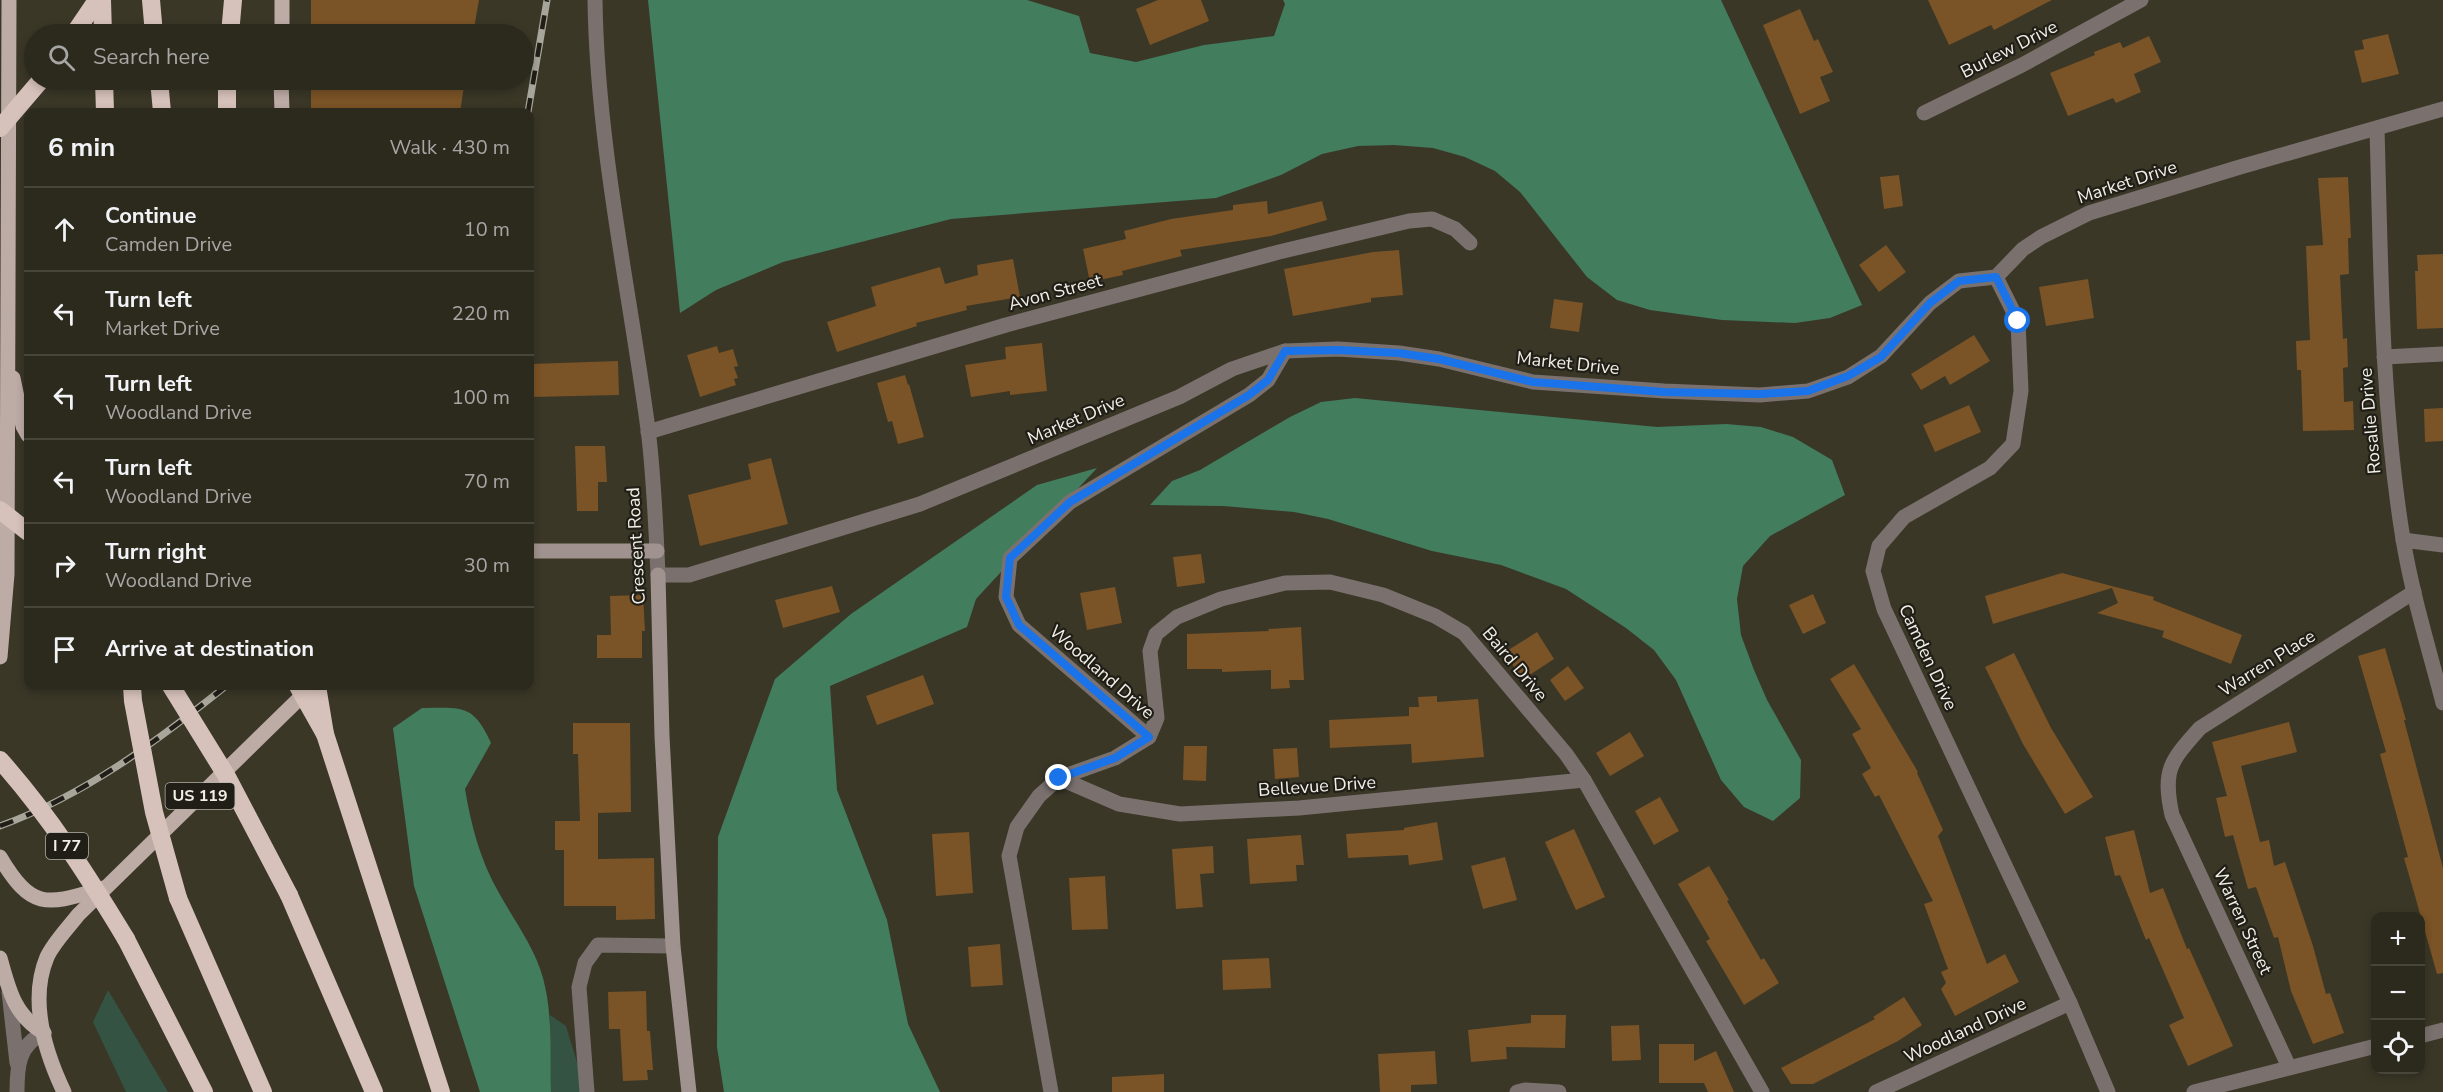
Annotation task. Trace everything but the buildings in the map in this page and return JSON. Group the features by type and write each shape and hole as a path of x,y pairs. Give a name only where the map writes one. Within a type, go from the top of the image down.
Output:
{"highway":[{"path":"81,24 97,0"},
{"path":"102,0 103,24"},
{"path":"152,0 153,24"},
{"path":"231,24 233,0"},
{"path":"0,128 32,90"},
{"path":"104,90 105,108"},
{"path":"160,90 162,108"},
{"path":"227,90 227,108"},
{"path":"0,510 24,529"},
{"path":"132,690 154,812 178,898 263,1092"},
{"path":"173,690 226,775 289,895 374,1092"},
{"path":"300,690 325,734"},
{"path":"318,690 325,734 441,1092"},
{"name":"I 77","path":"0,760 23,786 78,861 126,939 204,1092"}],"main road":[{"path":"0,657 7,574 9,0"},
{"path":"282,0 282,24"},
{"path":"281,90 282,108"},
{"path":"6,345 24,428"},
{"name":"US 119","path":"64,1092 50,1058 39,999 40,978 48,954 78,915 308,690"},
{"path":"0,857 24,889 42,900 58,902 106,888"},
{"path":"0,958 9,992 29,1024 44,1033"}],"street":[{"name":"Crescent Road","path":"595,0 595,45 602,124 648,432 657,551 662,736 673,946 689,1092"},
{"name":"Burlew Drive","path":"1924,113 2022,65 2134,2"},
{"name":"Market Drive","path":"658,575 689,575 920,504 1179,397 1232,369 1285,351 1338,350 1399,353 1439,359 1533,382 1664,392 1739,394 1808,391 1848,376 1881,357 1930,303 1959,281 1996,277 2023,249 2041,237 2089,213 2240,166 2443,109"},
{"name":"Rosalie Drive","path":"2377,129 2384,357 2391,444 2403,540 2443,703"},
{"name":"Avon Street","path":"648,432 1005,325 1279,252 1409,221 1432,219 1455,229 1470,243"},
{"name":"Camden Drive","path":"1996,277 2018,321 2021,391 2013,444 1990,468 1904,517 1879,546 1873,571 1884,609 2070,1003 2108,1092"},
{"name":"Woodland Drive","path":"1051,1092 1009,856 1017,827 1039,795 1059,778 1115,758 1149,737 1019,625 1006,597 1010,558 1070,502 1249,395 1268,380 1285,351"},
{"path":"2384,357 2443,354"},
{"path":"2403,540 2443,545"},
{"path":"534,551 657,551"},
{"name":"Baird Drive","path":"1149,737 1157,718 1150,651 1156,634 1177,617 1221,599 1285,583 1330,582 1383,595 1435,616 1464,633 1566,754 1584,780 1762,1092"},
{"name":"Warren Place","path":"2166,789 2172,760 2200,728 2414,592"},
{"name":"Bellevue Drive","path":"1059,778 1119,804 1180,814 1299,808 1584,780"},
{"name":"Warren Street","path":"2166,789 2172,815 2289,1067"},
{"path":"587,1092 579,987 585,963 598,945 673,946"},
{"path":"9,992 17,1063 17,1092"},
{"name":"Woodland Drive","path":"1876,1092 2070,1003"},
{"path":"2425,1035 2443,1030"},
{"path":"17,1063 34,1038 44,1033"},
{"path":"2194,1092 2371,1047"},
{"path":"1517,1092 1525,1090 1559,1092"}],"green space":[{"path":"648,0 1027,0 1079,16 1090,53 1136,62 1204,45 1274,36 1285,4 1283,0 1721,0 1862,305 1830,318 1795,323 1722,320 1650,310 1617,300 1587,277 1520,192 1495,171 1465,157 1433,148 1394,145 1358,146 1322,154 1281,175 1216,198 951,219 783,262 716,290 680,313"},
{"path":"1355,398 1657,427 1726,424 1761,427 1793,437 1832,460 1845,495 1770,536 1743,566 1737,599 1741,635 1754,670 1767,700 1801,760 1800,798 1773,821 1744,807 1721,780 1676,680 1654,650 1626,628 1566,589 1501,565 1432,551 1328,519 1294,512 1223,506 1150,505 1172,481 1200,470 1290,417 1321,402"},
{"path":"1097,468 976,599 967,627 830,686 837,790 887,920 908,1024 940,1092 724,1092 717,1047 718,837 775,679 851,614 1037,485"},
{"path":"422,708 456,709 472,714 491,743 465,789 481,855 499,893 530,945 543,978 550,1020 551,1092 480,1092 414,886 393,728"},
{"path":"108,990 168,1092 126,1092 93,1022"},
{"path":"550,1015 566,1026 586,1092 551,1092"}],"railway":[{"path":"534,77 547,0"},
{"path":"529,108 532,90"},
{"path":"0,826 61,799 90,783 146,747 221,690"}],"route":[{"path":"1059,778 1115,758 1149,737 1019,625 1006,597 1010,558 1070,502 1249,395 1268,380 1285,351 1338,350 1399,353 1439,359 1533,382 1664,392 1760,394 1808,391 1848,376 1881,357 1930,303 1959,281 1996,277 2018,321"}]}
